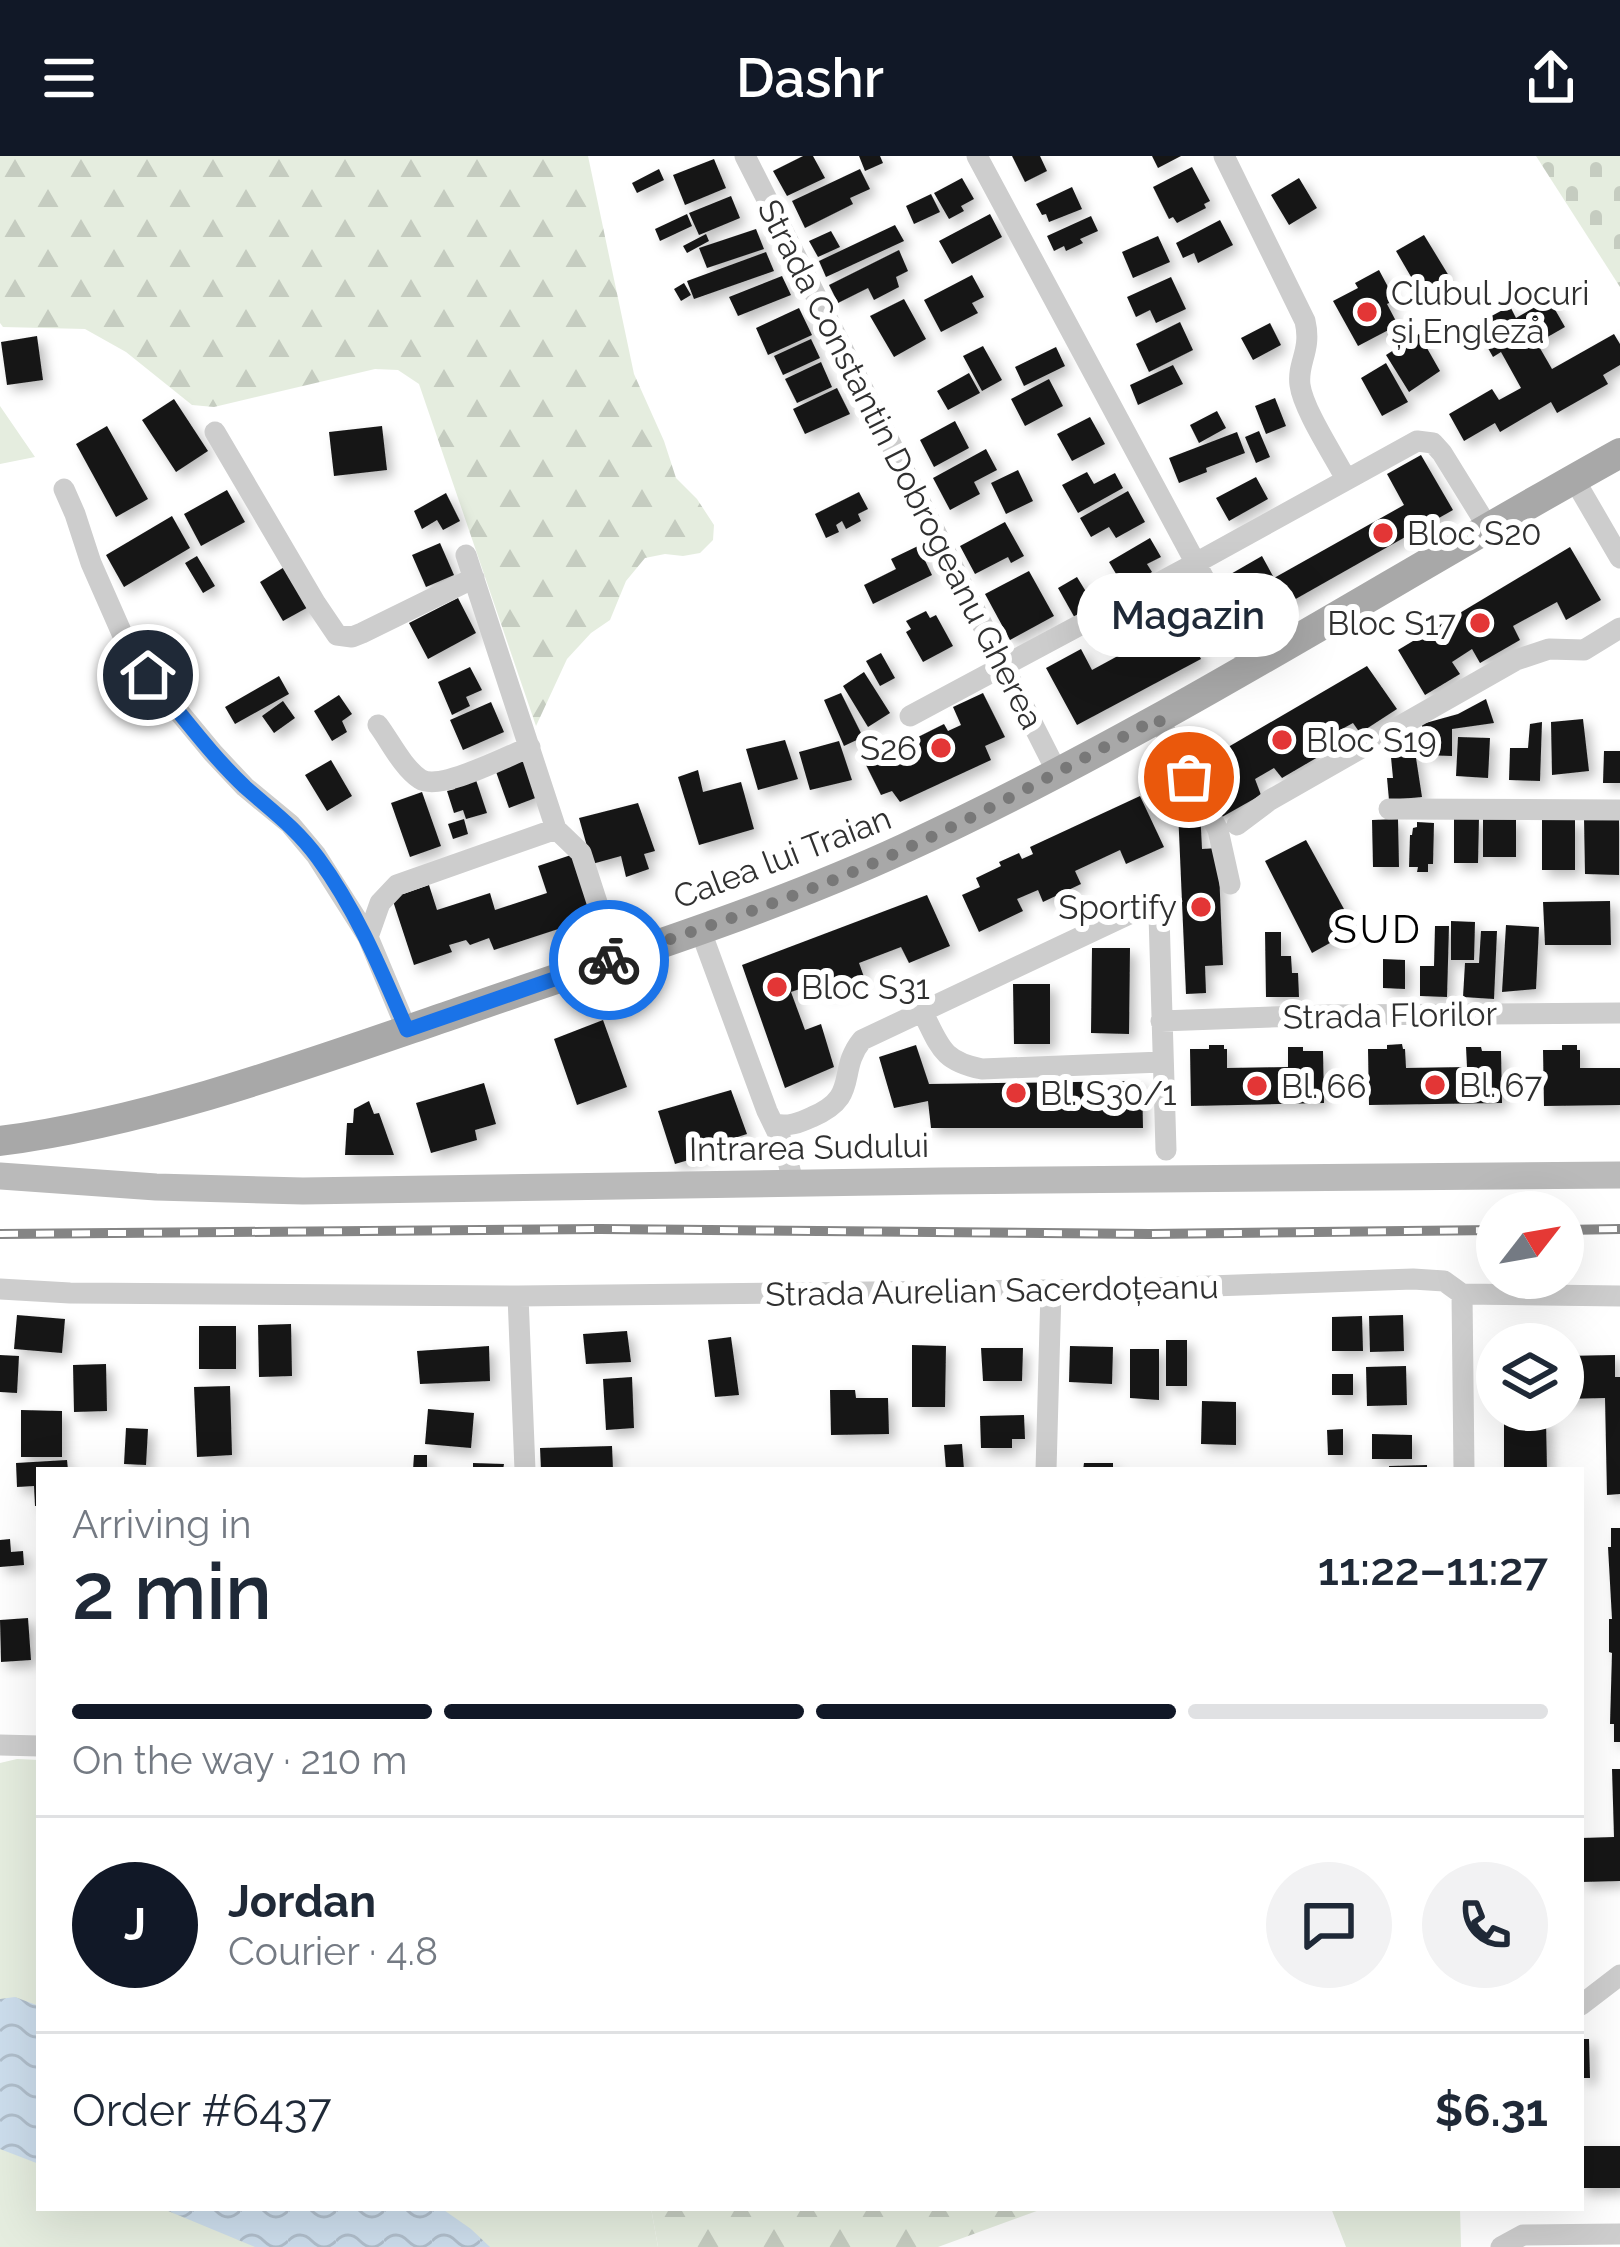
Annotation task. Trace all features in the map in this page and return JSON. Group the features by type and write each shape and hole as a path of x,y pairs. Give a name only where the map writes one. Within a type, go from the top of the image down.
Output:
{"main road":[{"name":"Calea lui Traian","path":"0,1141 170,1105 407,1030 855,871 1158,718 1620,453"}],"street":[{"name":"Strada Constantin Dobrogeanu Gherea","path":"745,156 1058,772"},
{"path":"977,156 1250,666"},
{"path":"1224,156 1305,321 1307,353 1299,383 1346,479"},
{"path":"215,432 338,635 362,633 474,578"},
{"path":"910,716 1417,441 1433,443 1442,453 1489,529"},
{"path":"1574,479 1620,558"},
{"path":"64,489 131,654 213,753 290,824 338,887 368,937 407,1030"},
{"path":"466,555 556,829 580,853 615,958"},
{"path":"1237,825 1270,800 1516,660 1549,649 1584,650 1620,628"},
{"path":"1158,718 1218,830 1230,884"},
{"path":"378,724 414,776 426,783 466,773 530,747"},
{"path":"1389,808 1620,810"},
{"path":"368,937 380,903 398,885 556,829"},
{"path":"775,1124 802,1121 835,1105 862,1040 1142,908 1153,907 1159,915 1166,1150"},
{"path":"700,929 785,1148 793,1183"},
{"path":"922,1011 942,1049 960,1065 982,1070 1162,1062"},
{"name":"Strada Florilor","path":"1161,1021 1620,1013"},
{"name":"Intrarea Sudului","path":"0,1176 303,1191 1620,1175"},
{"name":"Strada Aurelian Sacerdoțeanu","path":"0,1289 518,1297 1051,1290 1413,1279 1444,1281 1462,1294 1620,1296"},
{"path":"1046,1467 1051,1290"},
{"path":"1462,1294 1464,1467"},
{"path":"518,1297 525,1467"},
{"path":"0,1745 36,1746"},
{"path":"1584,2003 1620,1975"},
{"path":"1505,2244 1523,2235 1620,2234"}],"green space":[{"path":"0,156 588,156 634,374 676,478 714,525 713,540 700,553 645,558 626,581 610,620 567,659 536,726 419,384 398,370 375,369 214,407 192,405 126,352 85,329 3,327"},
{"path":"1536,156 1620,156 1620,287"},
{"path":"0,406 35,457 0,464"},
{"path":"36,1760 36,2211 652,2211 658,2247 0,2247 0,1763"},
{"path":"652,2211 1037,2211 938,2247 658,2247"},
{"path":"1332,2211 1460,2211 1461,2247 1346,2247"}],"water":[{"path":"15,1997 36,2005 36,2163 0,2149 0,1999"},
{"path":"168,2211 445,2211 490,2247 255,2247"}],"building":[{"path":"813,156 825,178 787,196 773,171"},
{"path":"859,156 880,156 883,163 865,171"},
{"path":"1012,156 1040,156 1047,171 1025,182"},
{"path":"1152,156 1181,156 1158,168"},
{"path":"714,159 726,188 685,205 673,175"},
{"path":"1192,167 1210,201 1204,204 1206,208 1177,223 1169,219 1153,187"},
{"path":"659,169 664,180 637,193 632,183"},
{"path":"860,169 870,189 850,198 853,204 805,228 792,201"},
{"path":"962,178 974,199 949,219 934,193"},
{"path":"1299,178 1317,208 1289,225 1271,195"},
{"path":"1072,187 1082,209 1049,222 1036,204"},
{"path":"931,194 940,212 914,224 906,206"},
{"path":"731,196 740,218 699,235 689,213"},
{"path":"687,214 692,226 660,241 655,229"},
{"path":"990,214 1002,237 952,264 939,241"},
{"path":"1091,216 1098,231 1066,251 1064,246 1054,251 1047,236"},
{"path":"1220,220 1233,245 1198,263 1194,253 1183,258 1176,243"},
{"path":"895,225 904,241 826,277 819,261"},
{"path":"756,229 764,249 707,268 699,248"},
{"path":"831,231 840,247 818,257 809,241"},
{"path":"706,234 709,241 687,253 683,246"},
{"path":"1424,235 1449,276 1421,294 1396,251"},
{"path":"1158,236 1170,262 1133,278 1122,252"},
{"path":"899,250 908,271 896,277 899,287 874,300 868,288 838,303 829,285"},
{"path":"766,252 774,271 694,299 687,281"},
{"path":"1379,270 1395,300 1387,304 1398,325 1358,346 1333,301"},
{"path":"972,275 984,297 972,303 978,313 941,332 924,300"},
{"path":"782,276 791,295 738,316 729,297"},
{"path":"1171,277 1186,309 1156,323 1150,310 1136,317 1127,297"},
{"path":"684,283 691,295 681,301 674,289"},
{"path":"904,299 926,339 894,357 870,316"},
{"path":"1549,299 1565,327 1537,343 1552,369 1614,334 1620,344 1620,365 1603,375 1608,384 1557,413 1551,402 1500,432 1495,423 1464,441 1449,414 1492,389 1499,400 1521,388 1501,352 1493,357 1475,325 1510,306 1516,318"},
{"path":"799,308 812,335 768,355 756,328"},
{"path":"1180,322 1193,350 1149,372 1136,344"},
{"path":"1270,323 1281,345 1253,360 1241,338"},
{"path":"1419,334 1440,371 1409,392 1386,355"},
{"path":"37,336 43,380 7,385 1,342"},
{"path":"811,339 820,358 783,375 774,356"},
{"path":"983,346 1002,380 982,391 963,356"},
{"path":"1056,347 1065,366 1024,386 1015,367"},
{"path":"821,362 832,387 797,403 785,379"},
{"path":"1386,363 1408,402 1382,416 1361,378"},
{"path":"1173,365 1183,384 1138,405 1130,385"},
{"path":"969,373 980,393 948,410 937,391"},
{"path":"1049,379 1063,406 1025,426 1011,399"},
{"path":"837,388 850,414 805,434 793,409"},
{"path":"1275,398 1286,426 1266,434 1255,406"},
{"path":"174,399 208,451 176,472 142,420"},
{"path":"1217,411 1226,428 1199,443 1190,425"},
{"path":"1090,417 1105,444 1072,461 1057,434"},
{"path":"955,421 969,448 934,467 920,440"},
{"path":"107,426 148,499 116,517 76,444"},
{"path":"382,426 387,470 334,476 329,432"},
{"path":"1259,431 1270,457 1256,463 1245,437"},
{"path":"1237,432 1245,453 1179,483 1169,458"},
{"path":"986,449 997,470 974,482 980,494 950,510 933,478"},
{"name":"Bloc S20","path":"1421,455 1453,510 1255,622 1229,575 1262,556 1274,578 1404,505 1387,474"},
{"path":"1018,470 1033,501 1006,514 991,483"},
{"path":"1087,472 1094,484 1115,473 1123,488 1078,513 1062,485"},
{"path":"1256,477 1268,499 1229,521 1216,498"},
{"path":"227,490 245,522 201,546 184,514"},
{"path":"1128,491 1145,522 1116,538 1109,527 1091,537 1080,518"},
{"path":"859,492 868,509 858,514 861,521 846,529 842,521 836,525 839,532 826,538 815,514"},
{"path":"446,493 460,521 443,530 437,520 422,529 414,511"},
{"path":"172,516 190,548 124,587 106,555"},
{"path":"1005,522 1024,556 1011,563 1008,557 975,574 960,546"},
{"path":"1150,538 1161,557 1147,564 1152,572 1125,589 1109,562"},
{"path":"440,543 454,575 426,587 412,555"},
{"path":"918,546 932,575 873,604 864,585 896,569 891,559"},
{"name":"Bloc S17","path":"1570,547 1601,600 1566,620 1557,602 1513,626 1520,640 1480,663 1472,649 1452,662 1460,674 1425,695 1398,650"},
{"path":"197,556 215,586 203,593 185,563"},
{"path":"286,566 312,605 283,621 260,582"},
{"path":"1029,571 1054,616 1010,640 985,594"},
{"path":"1077,577 1096,608 1076,620 1058,588"},
{"path":"1167,595 1201,659 1077,725 1046,668 1081,649 1092,670 1138,645 1124,618"},
{"path":"458,598 476,633 428,659 409,623"},
{"path":"926,611 930,618 936,615 953,646 923,662 906,632 911,629 906,621"},
{"path":"881,653 895,678 880,686 866,661"},
{"name":"Bloc S19","path":"1367,666 1397,709 1360,733 1353,723 1311,746 1318,757 1282,778 1274,768 1255,779 1261,795 1222,817 1194,767"},
{"path":"470,667 482,690 466,697 470,706 452,715 438,682"},
{"path":"864,672 890,713 868,727 843,686"},
{"path":"279,676 289,694 235,724 225,707"},
{"path":"841,693 863,737 844,746 824,700"},
{"name":"S26","path":"983,693 1005,737 985,746 991,760 900,802 892,791 881,795 862,757 891,743 894,749 944,724 948,731 961,725 953,707"},
{"path":"339,695 352,714 342,721 347,732 332,741 314,711"},
{"path":"1486,699 1494,723 1452,729 1452,756 1423,755 1422,724 1458,714"},
{"path":"283,701 295,718 274,733 262,716"},
{"path":"491,702 504,732 463,750 450,720"},
{"path":"1583,719 1589,771 1552,775 1551,722"},
{"path":"1542,722 1540,781 1509,780 1510,748 1528,748 1530,724"},
{"path":"1458,737 1490,738 1488,778 1456,776"},
{"path":"785,740 798,779 758,790 746,749"},
{"path":"839,741 852,780 810,790 799,752"},
{"path":"1414,745 1422,797 1389,800 1390,747"},
{"path":"1604,751 1620,751 1620,783 1603,783"},
{"path":"523,758 538,797 509,808 495,769"},
{"path":"331,760 352,796 327,811 305,775"},
{"path":"698,770 703,792 741,782 754,829 699,845 678,777"},
{"path":"475,777 487,813 466,819 463,810 454,813 447,791"},
{"path":"422,792 441,846 410,857 391,803"},
{"path":"1140,796 1164,847 1126,864 1120,850 1075,871 1081,884 1043,902 1038,890 1017,899 1023,911 979,932 962,895 980,887 976,878 1019,853 1022,859 1033,854 1030,847"},
{"path":"638,803 655,851 644,854 649,869 626,877 621,856 592,864 579,818"},
{"path":"1200,809 1202,849 1218,848 1223,965 1205,966 1206,993 1186,994 1178,810"},
{"path":"1619,817 1619,875 1585,874 1584,818"},
{"path":"1454,818 1479,818 1478,863 1454,863"},
{"path":"464,819 468,834 453,839 448,824"},
{"path":"1398,819 1399,867 1373,867 1372,820"},
{"path":"1483,819 1516,819 1516,857 1483,857"},
{"path":"1542,820 1575,820 1575,870 1542,870"},
{"path":"1417,822 1434,823 1433,864 1428,864 1428,872 1409,867 1410,835"},
{"path":"1306,840 1355,929 1312,953 1265,861"},
{"path":"574,854 595,917 494,950 489,938 470,945 466,940 449,945 452,952 414,965 392,898 429,885 437,910 490,893 495,910 547,893 538,866"},
{"name":"Bloc S31","path":"927,895 950,946 909,963 901,947 859,963 864,977 826,992 820,982 791,992 805,1030 821,1024 834,1067 785,1088 742,965"},
{"path":"1610,901 1611,945 1545,945 1543,902"},
{"path":"1451,921 1475,922 1474,960 1451,960"},
{"path":"1506,925 1539,927 1536,989 1502,992"},
{"path":"1435,926 1449,926 1447,997 1420,996 1420,966 1434,966"},
{"path":"1481,931 1497,931 1494,999 1463,997 1465,963 1479,963"},
{"path":"1265,932 1281,932 1281,956 1291,956 1292,973 1298,973 1299,997 1266,997"},
{"path":"1092,948 1130,948 1129,1034 1091,1033"},
{"path":"1383,959 1405,960 1405,989 1383,988"},
{"path":"1013,984 1050,984 1050,1044 1014,1044"},
{"path":"603,1020 627,1087 577,1105 554,1039"},
{"name":"Bl. 67","path":"1402,1044 1406,1068 1467,1067 1466,1047 1501,1051 1502,1103 1369,1105 1368,1049"},
{"name":"Bl. S30/1","path":"916,1045 929,1084 1142,1081 1143,1128 931,1128 928,1101 894,1108 879,1057"},
{"name":"Bl. 66","path":"1209,1045 1224,1045 1227,1068 1288,1067 1288,1047 1323,1051 1324,1103 1191,1106 1190,1049 1209,1049"},
{"path":"1562,1045 1577,1045 1580,1068 1620,1068 1620,1105 1544,1106 1543,1050 1562,1050"},
{"path":"484,1083 496,1124 475,1130 477,1140 431,1153 416,1103"},
{"path":"731,1090 747,1134 706,1147 709,1154 675,1164 658,1111"},
{"path":"369,1101 374,1114 379,1113 394,1155 345,1155 347,1123 353,1123 354,1109"},
{"path":"17,1315 65,1319 62,1353 14,1349"},
{"path":"1403,1315 1404,1351 1370,1352 1369,1316"},
{"path":"1362,1316 1363,1351 1332,1351 1332,1317"},
{"path":"291,1324 292,1376 259,1377 258,1325"},
{"path":"199,1326 236,1326 236,1369 199,1369"},
{"path":"627,1331 631,1362 586,1364 583,1334"},
{"path":"731,1337 739,1395 715,1397 708,1340"},
{"path":"1166,1340 1187,1340 1187,1386 1166,1386"},
{"path":"912,1345 946,1346 945,1407 912,1407"},
{"path":"489,1346 490,1381 420,1384 417,1351"},
{"path":"1070,1346 1113,1347 1112,1384 1069,1382"},
{"path":"981,1348 1023,1348 1022,1381 983,1381"},
{"path":"1130,1349 1159,1349 1159,1400 1130,1398"},
{"path":"0,1355 19,1356 17,1393 0,1392"},
{"path":"1615,1355 1615,1377 1620,1377 1620,1494 1607,1495 1605,1398 1584,1398 1584,1356"},
{"path":"106,1364 107,1411 74,1412 73,1365"},
{"path":"1406,1366 1407,1405 1367,1406 1366,1367"},
{"path":"1332,1374 1353,1374 1353,1395 1332,1395"},
{"path":"632,1377 634,1428 606,1430 603,1379"},
{"path":"230,1386 232,1455 197,1457 194,1387"},
{"path":"830,1390 855,1390 856,1398 888,1398 889,1434 831,1435"},
{"path":"1202,1401 1236,1402 1236,1445 1201,1444"},
{"path":"428,1409 474,1413 471,1448 425,1444"},
{"path":"21,1410 62,1411 62,1457 21,1457"},
{"path":"1024,1415 1025,1439 1012,1439 1012,1448 981,1448 980,1416"},
{"path":"126,1428 148,1429 146,1465 124,1464"},
{"path":"1343,1429 1343,1455 1328,1455 1327,1430"},
{"path":"1504,1431 1546,1431 1547,1467 1504,1467"},
{"path":"1372,1434 1412,1435 1412,1459 1372,1459"},
{"path":"962,1444 964,1467 946,1467 944,1445"},
{"path":"612,1446 613,1467 541,1467 540,1448"},
{"path":"414,1455 427,1455 427,1467 413,1467"},
{"path":"67,1460 68,1467 36,1467 35,1506 34,1486 17,1487 16,1463"},
{"path":"473,1463 504,1464 504,1467 473,1467"},
{"path":"1084,1463 1113,1463 1113,1467 1083,1467"},
{"path":"1611,1528 1620,1528 1620,1742 1614,1742 1614,1724 1610,1724"},
{"path":"10,1539 11,1552 23,1551 24,1565 0,1567 0,1540"},
{"path":"28,1618 31,1660 1,1662 0,1620"},
{"path":"1612,1769 1620,1769 1620,1881 1584,1882 1584,1838 1614,1837"},
{"path":"1584,2039 1589,2039 1590,2078 1584,2078"},
{"path":"1584,2146 1620,2146 1620,2188 1584,2188"}],"railway":[{"path":"1584,1230 1620,1229"},
{"path":"0,1234 1476,1230"}],"way so far":[{"path":"609,960 855,871 1007,799 1158,718 1189,777"}],"place":[{"name":"Clubul Jocuri și Engleză","path":"1367,312"},
{"name":"Bloc S20","path":"1383,533"},
{"name":"Bloc S17","path":"1480,623"},
{"name":"Bloc S19","path":"1282,740"},
{"name":"S26","path":"941,748"},
{"name":"Magazin","path":"1189,777"},
{"name":"Sportify","path":"1201,907"},
{"name":"Bloc S31","path":"777,987"},
{"name":"Bl. 67","path":"1435,1085"},
{"name":"Bl. 66","path":"1257,1086"},
{"name":"Bl. S30/1","path":"1016,1093"}],"district":[{"name":"SUD","path":"1378,929"}],"route":[{"path":"148,675 213,753 290,824 316,855 368,937 407,1030 609,960"}]}
